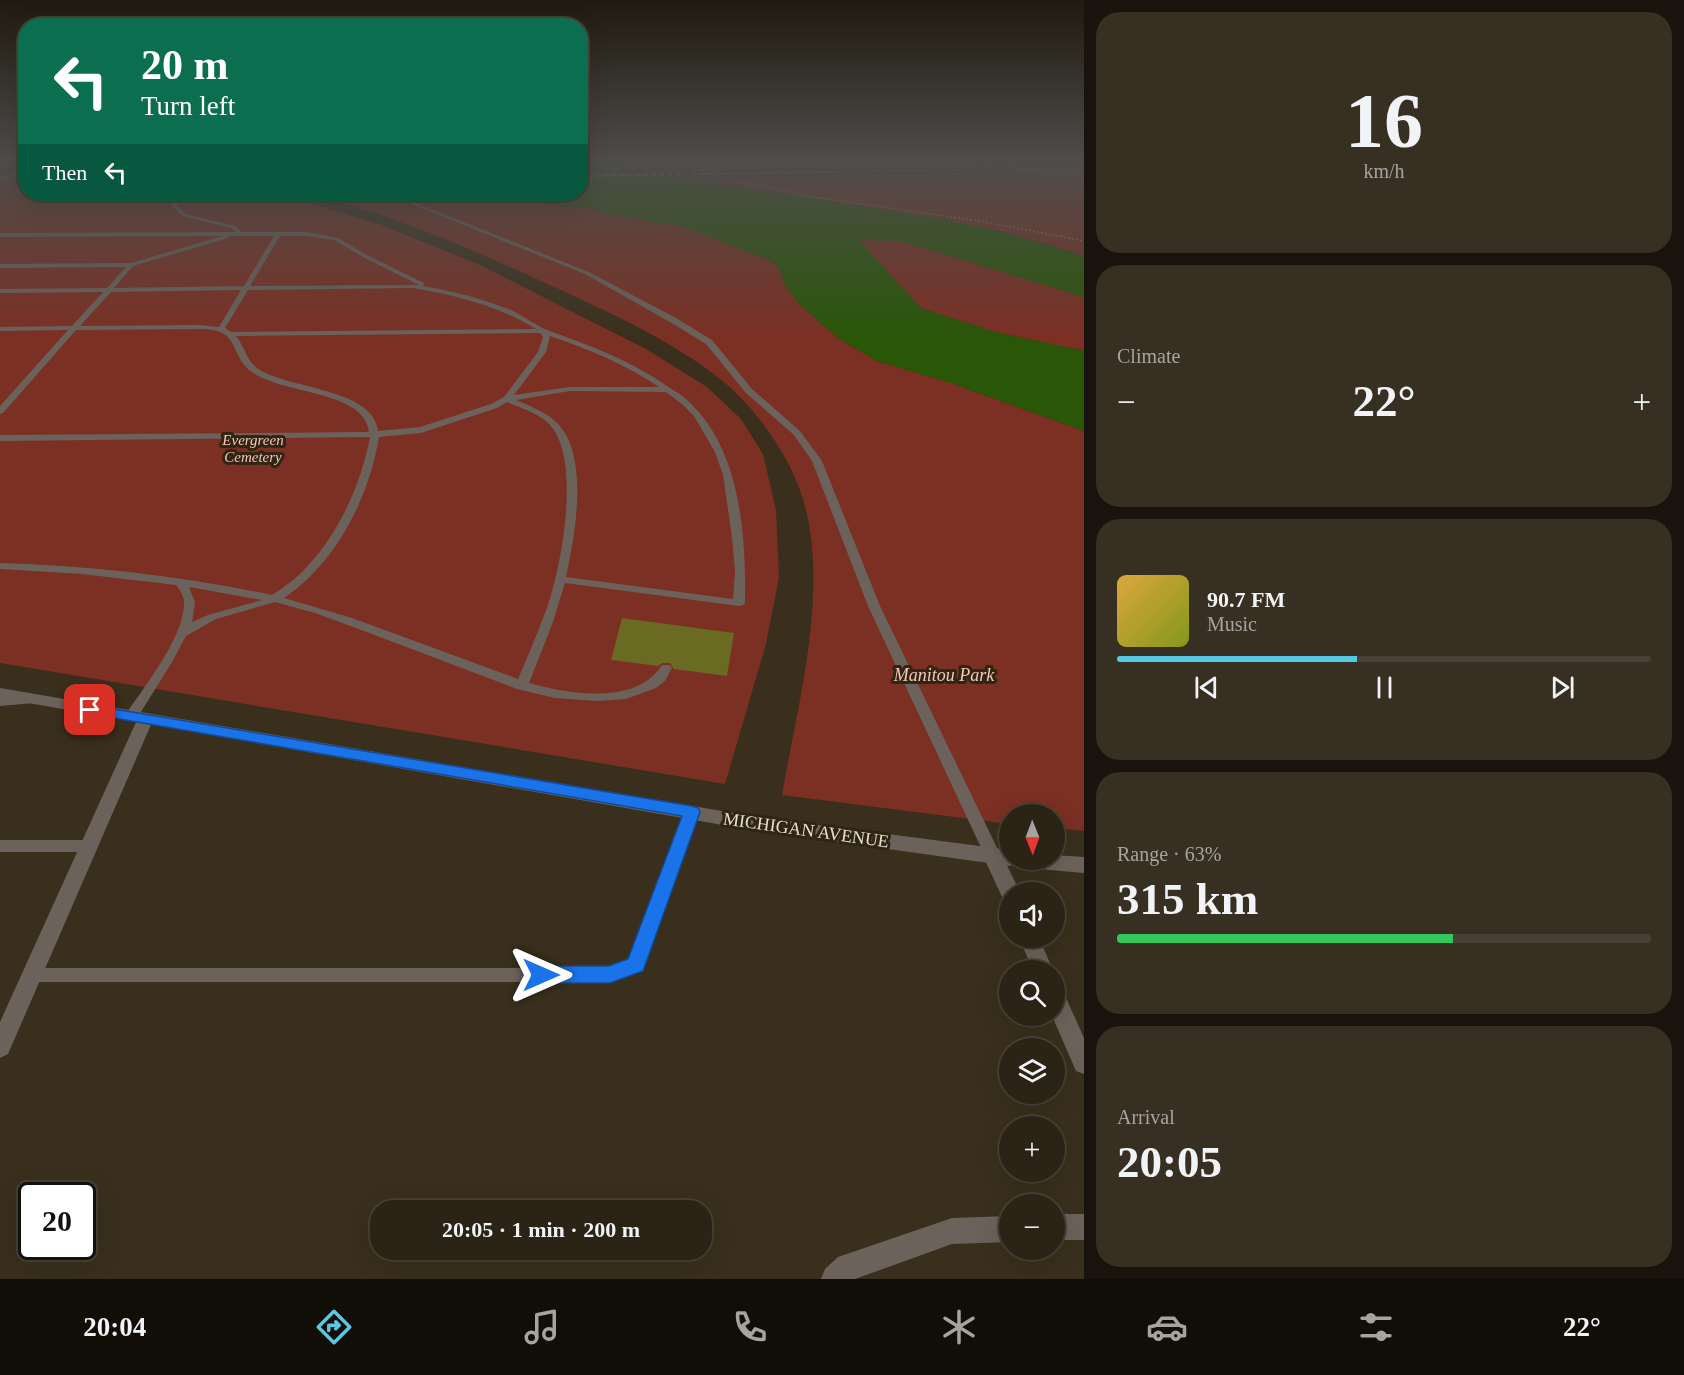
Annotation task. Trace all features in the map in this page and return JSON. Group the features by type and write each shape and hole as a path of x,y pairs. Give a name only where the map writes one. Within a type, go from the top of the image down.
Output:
{"street":[{"name":"MICHIGAN AVENUE","path":"0,693 751,823 999,857"},
{"path":"0,701 28,699"},
{"path":"0,1047 89,846 138,718"},
{"path":"1065,863 1084,865"},
{"path":"1065,1021 1084,1063"},
{"path":"1065,1227 1084,1227"},
{"path":"835,1279 848,1267 952,1231 999,1229"}],"lane":[{"path":"207,221 233,227 239,234"},
{"path":"457,221 587,273 673,320 708,342 749,391 797,433 816,460 874,606 999,853"},
{"path":"225,332 246,288 279,233"},
{"path":"0,266 131,265 239,234"},
{"path":"0,235 308,234 336,239 430,288"},
{"path":"0,411 131,265"},
{"path":"0,291 402,286 430,288 455,293 529,320 544,331 616,359 669,390 697,415 720,452 728,475 738,537 739,603 560,579"},
{"path":"0,329 190,327 225,332 544,331"},
{"path":"507,399 546,346 547,338 544,331"},
{"path":"180,635 214,617 256,606 274,598 306,574 322,558 370,461 374,435 372,422 366,414 346,400 270,378 254,370 225,332"},
{"path":"0,438 403,433 443,424 480,412 507,399 585,388 669,390"},
{"path":"507,399 548,419 558,428 568,451 572,473 572,498 560,579 546,625 521,686"},
{"path":"0,566 62,567 179,581 274,598 436,652 521,686 575,697 621,695 643,690 656,683 663,676 666,668"},
{"path":"138,718 188,617 190,604 187,591 179,581"},
{"path":"32,975 610,975 636,965 692,812"},
{"path":"0,846 89,846"}],"path":[{"path":"983,221 1084,241"}],"green space":[{"name":"Evergreen Cemetery","path":"0,221 367,221 480,265 646,349 707,387 741,419 763,454 776,510 779,577 766,644 725,784 0,663"},
{"name":"Manitou Park","path":"397,221 649,221 682,226 772,261 779,268 785,285 801,306 838,338 877,361 951,383 1084,431 1084,831 1065,829 1065,804 999,804 999,823 782,795 809,646 813,570 811,534 803,499 779,447 743,400 696,361 615,316 433,234"},
{"path":"947,221 1084,221 1084,256 1003,233"},
{"path":"858,240 901,241 1084,297 1084,351 995,332 921,308"}],"shaded area":[{"path":"649,221 949,221 1001,231 1084,256 1084,297 901,241 859,240 921,308 995,332 1084,351 1084,431 951,383 877,361 838,338 801,306 785,285 779,268 772,261 682,226"}],"building":[{"path":"622,618 734,633 727,676 674,669 670,663 662,663 658,666 611,660"}],"route":[{"path":"90,710 692,812 636,965 610,975 541,975"}]}
